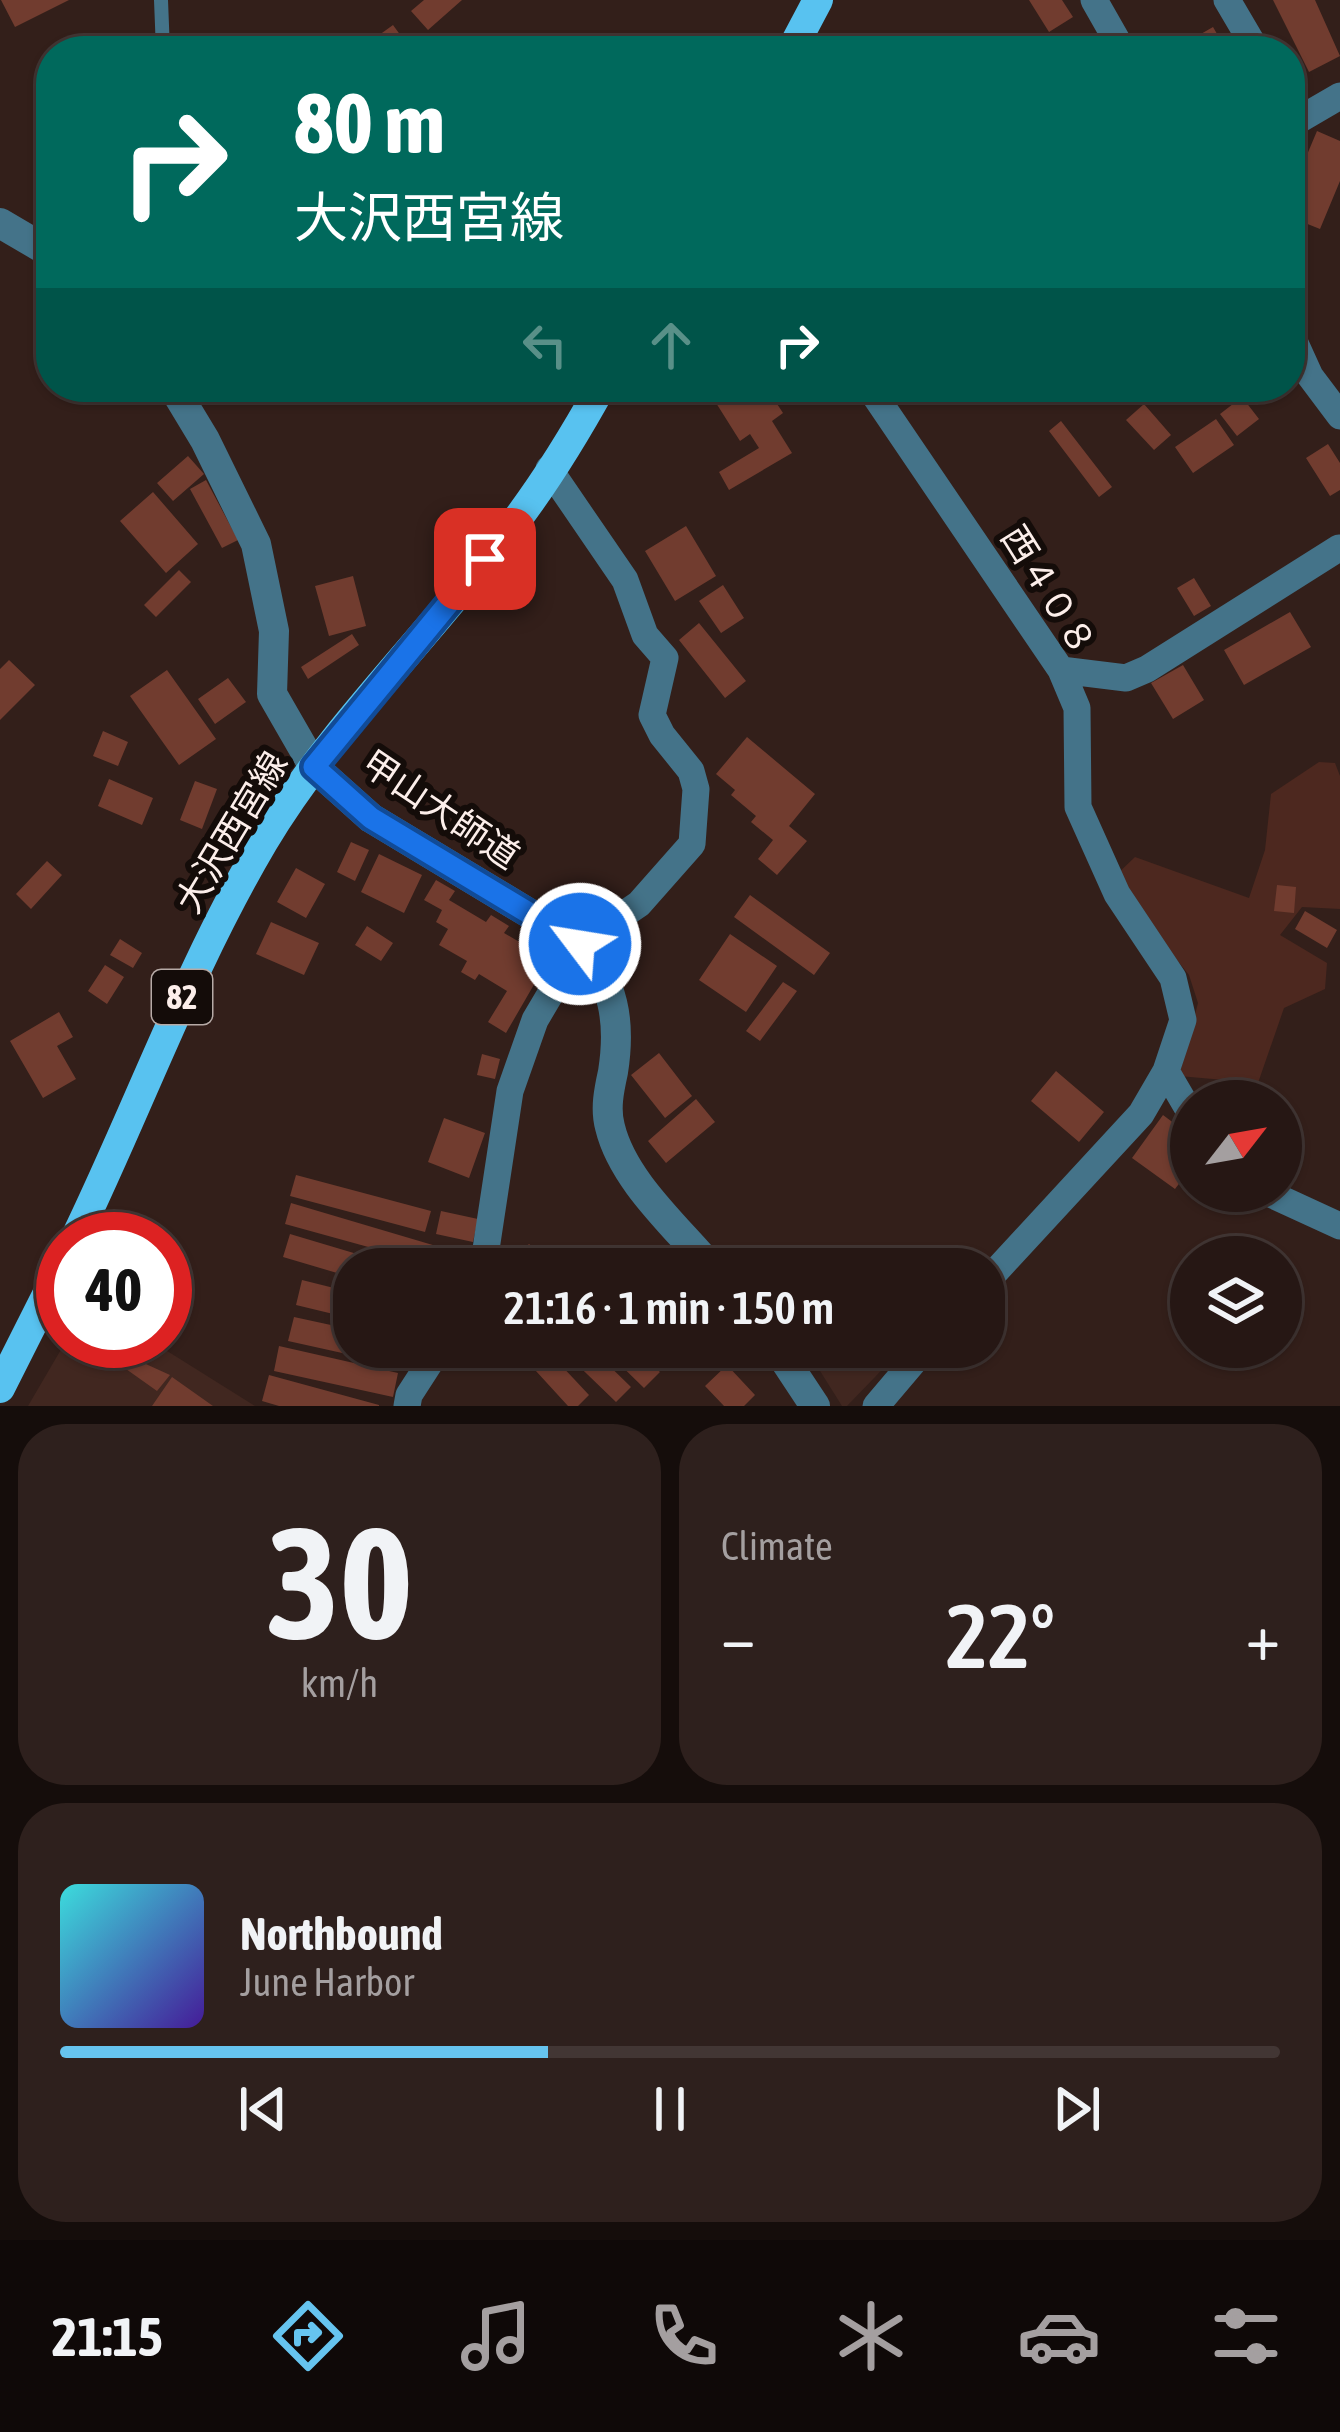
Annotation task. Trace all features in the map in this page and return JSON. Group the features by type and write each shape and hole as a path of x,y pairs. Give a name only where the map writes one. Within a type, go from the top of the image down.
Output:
{"main road":[{"path":"798,36 818,0"},
{"name":"大沢西宮線","path":"88,1212 128,1130 184,992 263,842 314,767 514,524 592,402"},
{"path":"0,1388 36,1317"}],"street":[{"path":"1094,0 1114,36"},
{"path":"1227,0 1248,36"},
{"path":"1305,111 1340,96"},
{"path":"0,223 36,244"},
{"path":"1305,365 1340,416"},
{"name":"甲山大師道","path":"182,402 256,544 274,631 272,694 314,767 371,818 580,944 601,968 619,1036 608,1099 609,1125 624,1163 695,1248"},
{"name":"西４０８","path":"878,402 1061,670 1077,708 1078,807 1117,894 1173,978 1183,1020 1166,1071 1141,1114 1005,1261"},
{"path":"486,1248 510,1091 535,1020 580,944 640,904 692,844 696,788 691,771 652,715 665,658 645,635 626,580 550,469"},
{"path":"1061,670 1126,678 1339,548"},
{"path":"1166,1071 1171,1080"},
{"path":"1302,1208 1340,1226"},
{"path":"407,1406 426,1368"},
{"path":"790,1368 814,1406"},
{"path":"876,1406 908,1368"}],"lane":[{"path":"161,0 162,36"}],"shaded area":[{"path":"1319,762 1335,763 1340,776 1340,909 1302,907 1280,935 1327,963 1325,989 1284,1008 1259,1080 1179,1076 1198,1003 1189,975 1112,879 1135,857 1249,898 1265,850 1271,794"},
{"path":"192,1367 255,1406 28,1406 50,1368"},
{"path":"818,1368 884,1368 847,1406 842,1406"}],"building":[{"path":"1,0 69,0 15,27"},
{"path":"424,0 462,0 428,30 411,11"},
{"path":"1029,0 1062,0 1073,17 1049,32"},
{"path":"1273,0 1315,0 1340,56 1309,72 1305,36 1291,36"},
{"path":"393,25 401,36 378,36"},
{"path":"1213,27 1218,36 1197,36"},
{"path":"1317,131 1340,141 1340,181 1320,229 1305,223 1305,159"},
{"path":"715,402 776,402 783,413 772,421 792,453 729,490 719,472 759,448 750,434 740,441"},
{"path":"1236,402 1246,402 1259,419 1237,436 1220,414"},
{"path":"1144,404 1171,435 1154,450 1126,420"},
{"path":"1216,419 1234,445 1193,473 1175,447"},
{"path":"1061,421 1112,487 1099,497 1049,431"},
{"path":"1328,444 1340,463 1340,490 1330,496 1306,458"},
{"path":"188,456 204,474 173,501 157,483"},
{"path":"206,480 238,540 222,548 190,489"},
{"path":"153,492 198,544 166,573 120,521"},
{"path":"686,526 716,576 675,601 645,551"},
{"path":"179,570 191,582 156,617 144,605"},
{"path":"353,576 366,626 329,636 315,586"},
{"path":"1194,578 1211,606 1194,616 1177,588"},
{"path":"723,585 744,618 721,633 699,601"},
{"path":"1290,612 1311,647 1244,685 1224,650"},
{"path":"699,623 746,681 725,698 679,640"},
{"path":"352,634 359,645 308,679 301,667"},
{"path":"9,660 35,685 0,720 0,669"},
{"path":"1183,665 1204,700 1173,719 1151,683"},
{"path":"167,670 216,739 179,765 130,696"},
{"path":"228,678 246,702 215,724 198,699"},
{"path":"103,731 128,742 118,766 93,756"},
{"path":"747,737 815,794 789,826 807,841 777,875 758,859 773,840 751,822 756,816 731,795 735,790 716,774"},
{"path":"109,779 153,798 142,825 98,806"},
{"path":"195,781 217,789 202,829 180,820"},
{"path":"351,842 369,850 355,881 337,872"},
{"path":"379,854 422,875 404,913 361,892"},
{"path":"47,861 62,875 31,909 16,894"},
{"path":"296,868 325,884 306,918 277,902"},
{"path":"436,880 455,891 449,900 486,922 491,915 509,926 504,933 528,947 534,938 554,950 506,1033 488,1022 507,991 479,974 475,980 461,972 467,961 439,945 448,929 436,922 442,910 424,900"},
{"path":"1277,885 1296,887 1294,913 1274,911"},
{"path":"750,895 830,953 814,975 734,917"},
{"path":"1305,911 1337,930 1327,948 1295,929"},
{"path":"271,922 319,943 304,975 256,954"},
{"path":"367,926 393,943 381,961 355,945"},
{"path":"730,934 777,966 746,1012 699,980"},
{"path":"120,939 142,953 133,968 110,955"},
{"path":"105,965 124,977 107,1004 88,991"},
{"path":"783,982 797,991 760,1041 746,1031"},
{"path":"59,1012 73,1037 57,1046 76,1079 43,1098 10,1041"},
{"path":"659,1053 692,1096 665,1118 631,1075"},
{"path":"482,1054 500,1059 495,1079 477,1075"},
{"path":"1056,1071 1104,1112 1079,1142 1031,1101"},
{"path":"696,1099 715,1122 666,1163 648,1141"},
{"path":"1163,1115 1170,1120 1170,1185 1132,1158"},
{"path":"444,1118 485,1133 469,1178 428,1162"},
{"path":"296,1175 431,1211 425,1232 290,1196"},
{"path":"291,1203 443,1248 372,1248 285,1224"},
{"path":"441,1211 478,1219 473,1242 436,1234"},
{"path":"290,1234 337,1248 333,1248 333,1272 283,1257"},
{"path":"302,1280 333,1288 333,1314 296,1305"},
{"path":"294,1317 333,1325 333,1351 288,1341"},
{"path":"279,1346 333,1358 333,1368 398,1373 393,1397 274,1371"},
{"path":"155,1368 170,1375 157,1391 126,1369"},
{"path":"533,1368 564,1368 589,1395 578,1406 568,1406"},
{"path":"581,1368 612,1368 631,1387 616,1402"},
{"path":"624,1368 660,1372 644,1388"},
{"path":"730,1368 755,1395 744,1406 724,1406 705,1386"},
{"path":"269,1375 379,1406 279,1406 262,1401"},
{"path":"172,1377 213,1406 152,1406"}],"route":[{"path":"485,559 314,767 371,818 580,944"}]}
